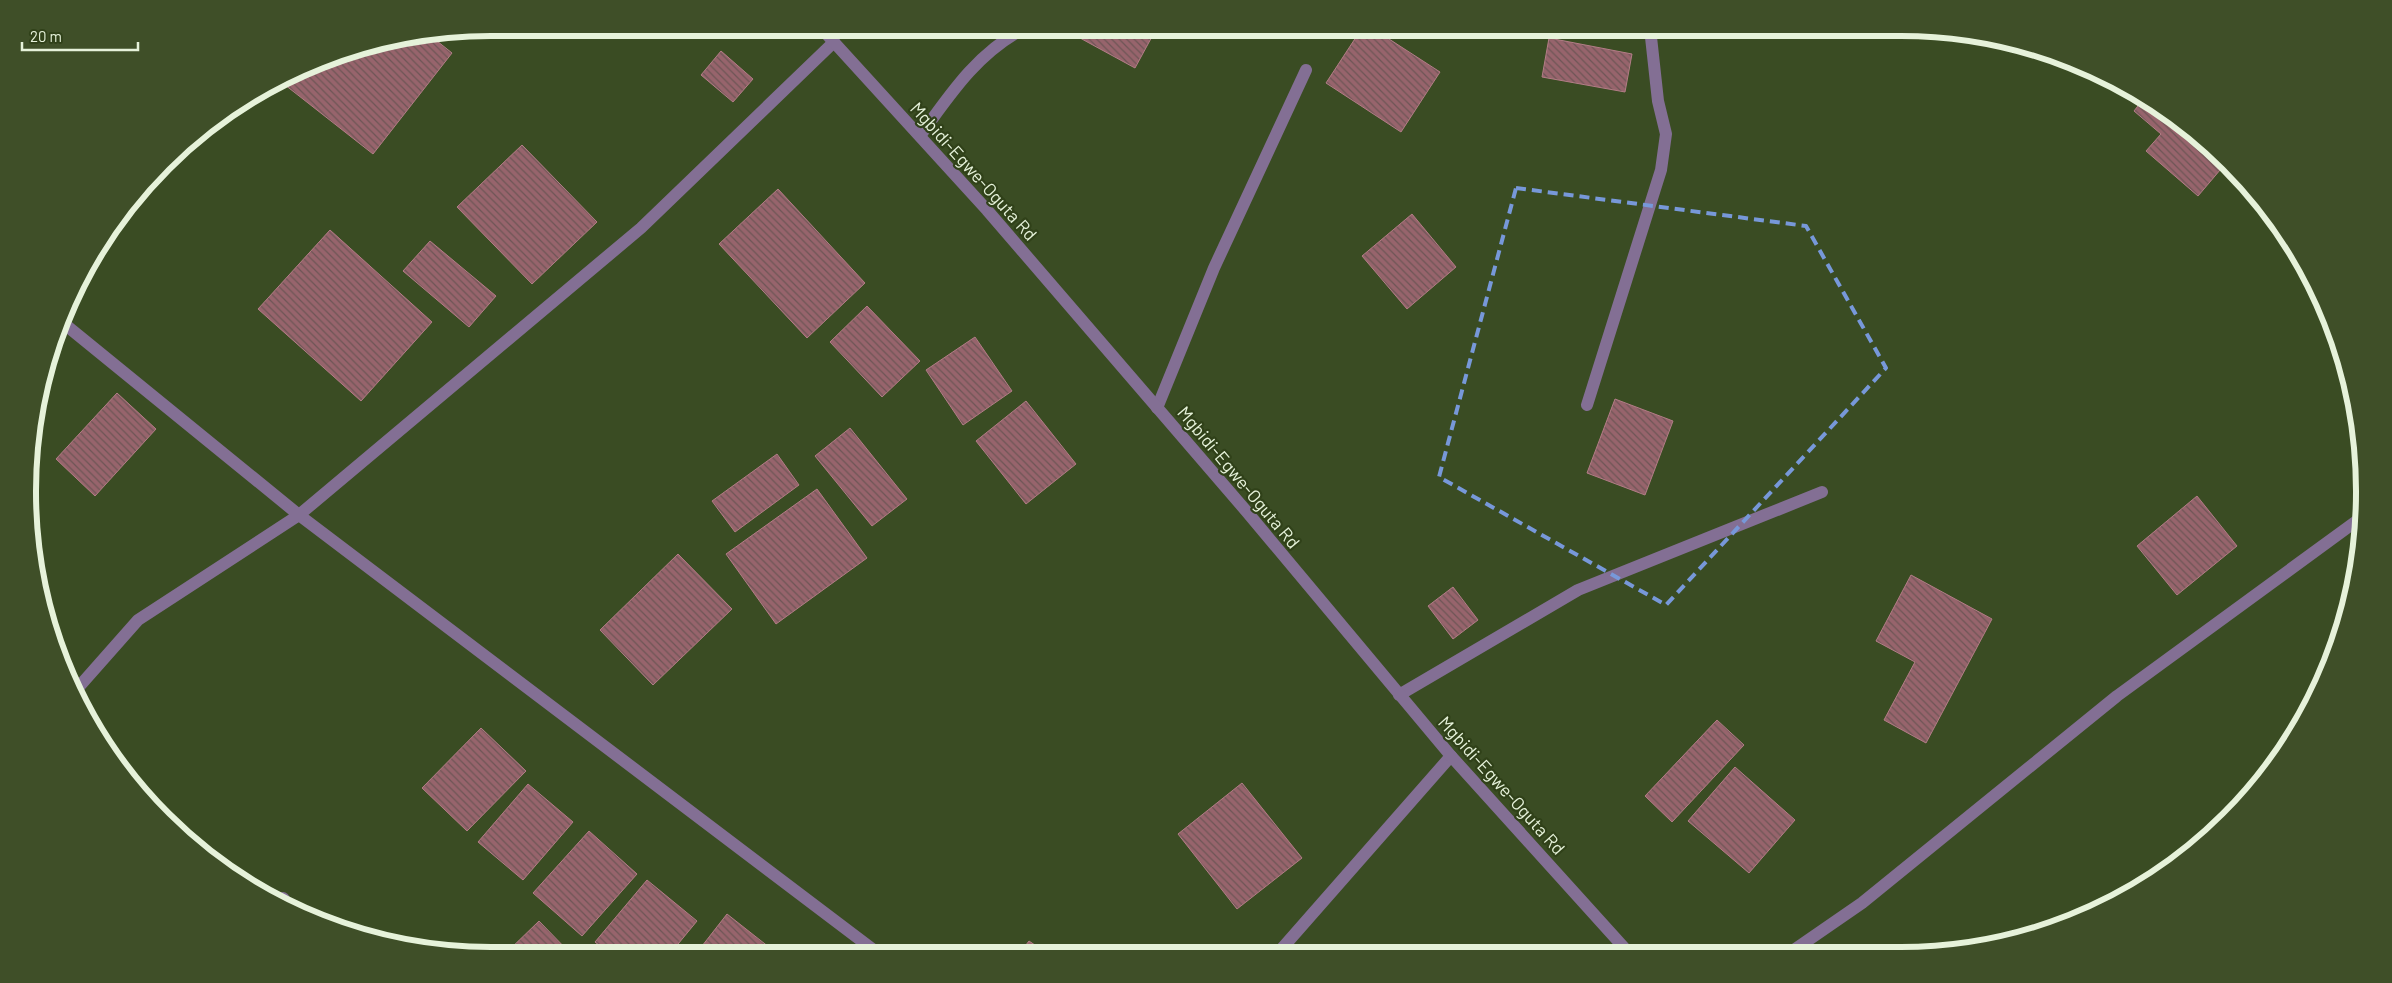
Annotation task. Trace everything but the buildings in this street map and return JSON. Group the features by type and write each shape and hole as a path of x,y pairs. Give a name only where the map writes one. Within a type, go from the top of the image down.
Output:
{"street":[{"name":"Mgbidi-Egwe-Oguta Rd","path":"828,36 987,210 1451,756 1623,947"},
{"path":"920,136 956,86 979,59 1010,36"},
{"path":"1587,406 1661,170 1666,134 1658,101 1651,36"},
{"path":"80,686 138,620 299,515 641,228 834,42"},
{"path":"1157,408 1214,268 1306,70"},
{"path":"67,326 299,515 870,947"},
{"path":"1399,695 1578,590 1822,492"},
{"path":"1798,947 1862,903 2117,696 2355,522"},
{"path":"1283,947 1451,756"}],"highlighted area":[{"path":"1516,188 1806,226 1886,368 1666,605 1439,477"}]}
